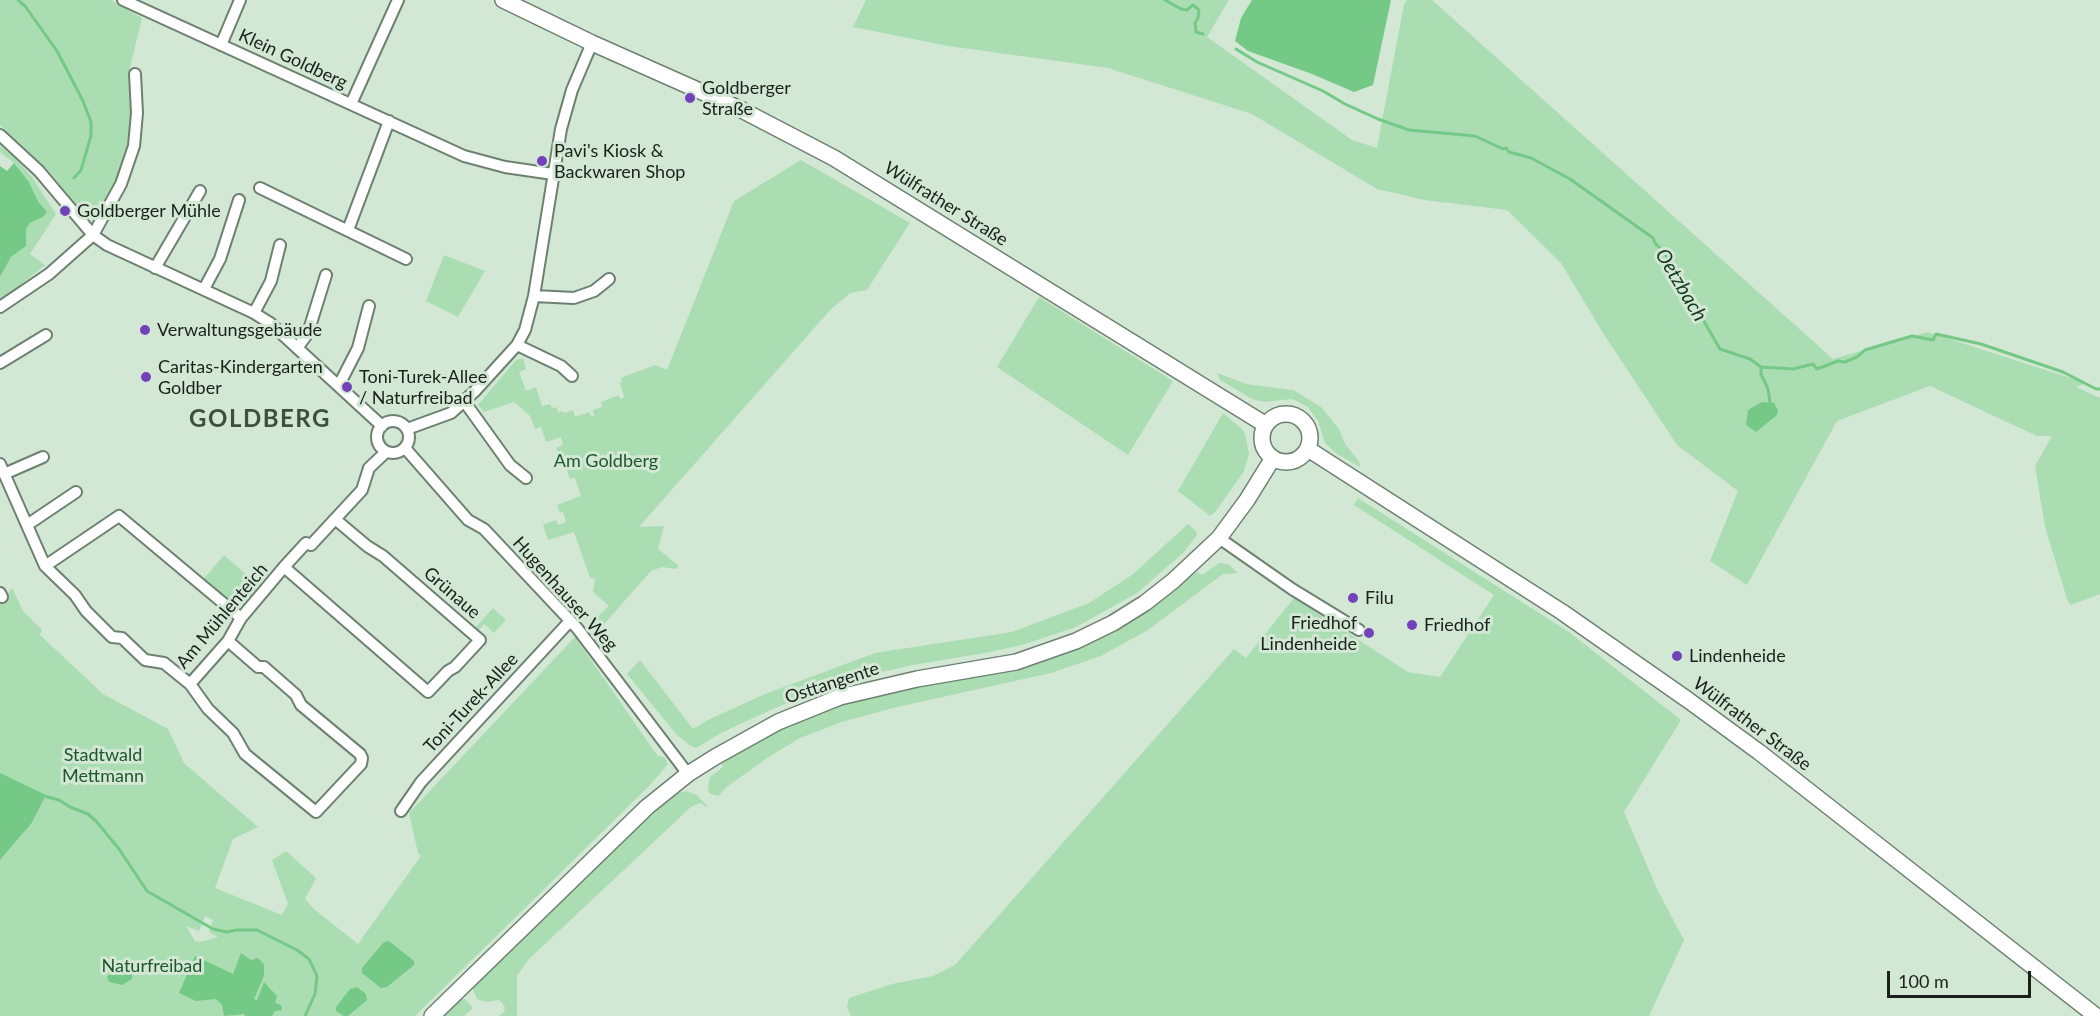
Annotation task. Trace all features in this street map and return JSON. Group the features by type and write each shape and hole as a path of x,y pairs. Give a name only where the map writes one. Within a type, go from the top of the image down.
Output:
{"main road":[{"name":"Wülfrather Straße","path":"503,0 592,43 738,108 834,158 1266,425"},
{"path":"1286,414 1302,419 1310,433 1308,449 1296,460 1280,462 1273,458 1263,447 1262,440 1266,425 1271,419 1286,414"},
{"name":"Wülfrather Straße","path":"1308,449 1562,612 1723,726 2096,1016"},
{"name":"Osttangente","path":"432,1016 647,807 688,774 778,722 840,697 908,681 1016,662 1076,641 1113,623 1145,603 1173,581 1219,538 1248,500 1273,458"}],"street":[{"name":"Klein Goldberg","path":"123,0 464,156 505,167 553,174"},
{"name":"Klein Goldberg","path":"221,45 240,0"},
{"name":"Klein Goldberg","path":"351,104 398,0"},
{"path":"407,429 451,412 465,401 517,345 525,330 534,296 561,129 572,90 592,43"},
{"path":"0,307 59,266 93,235 121,184 134,146 137,113 135,74"},
{"path":"348,231 389,121"},
{"path":"0,135 39,171 93,235 107,245 204,289 270,323 382,426"},
{"path":"260,188 406,259"},
{"path":"155,268 200,191"},
{"path":"204,289 220,259 238,200"},
{"path":"254,313 271,281 279,245"},
{"path":"298,347 308,333 326,275"},
{"path":"534,296 574,298 594,291 609,279"},
{"path":"339,385 358,348 369,306"},
{"path":"0,363 46,334"},
{"path":"517,345 561,366 572,376"},
{"path":"465,401 510,465 526,478"},
{"path":"394,421 404,425 407,429 409,439 405,448 396,453 386,452 378,444 378,433 382,426 394,421"},
{"name":"Hugenhauser Weg","path":"405,448 468,520 484,530 570,621 596,651 688,774"},
{"name":"Am Mühlenteich","path":"43,457 2,469 45,566 75,594 86,611 112,637 122,638 145,660 164,663 190,684 228,641 242,618 284,567 306,543 311,545 362,490 369,468 386,452"},
{"path":"27,525 76,492"},
{"path":"45,566 119,516 242,618"},
{"name":"Grünaue","path":"284,567 428,692 448,671 455,667 480,640 383,556 367,546 335,519"},
{"path":"1219,538 1292,589 1359,630"},
{"name":"Toni-Turek-Allee","path":"401,811 421,782 570,621"},
{"path":"190,684 208,709 233,733 245,754 316,812 361,764 360,754 301,705 296,695 264,667 258,668 228,641"}],"green space":[{"path":"0,0 111,0 142,18 130,67 132,128 117,180 102,206 81,210 49,171 0,125"},
{"path":"866,0 1229,0 1207,37 1352,140 1377,148 1404,4 1407,0 1432,0 1833,359 1928,332 2086,383 2076,387 2100,398 2100,594 2071,605 2068,602 2045,527 2035,466 2052,436 2037,436 1930,386 1837,421 1747,585 1710,561 1738,491 1677,445 1603,333 1561,263 1507,210 1424,200 1377,189 1252,114 1108,68 948,46 853,27"},
{"path":"0,146 14,157 32,177 56,214 30,254 45,265 0,298 0,277 11,257 26,246 26,229 30,223 43,217 47,212 38,201 29,182 14,163 0,152"},
{"name":"Am Goldberg","path":"801,160 910,223 867,290 850,293 831,309 639,527 664,526 658,549 679,566 676,569 662,567 651,571 598,631 594,620 609,606 593,592 595,578 590,578 574,532 548,540 543,525 556,520 558,525 566,522 563,512 560,513 557,505 581,496 575,478 570,479 560,451 557,451 556,448 563,445 561,437 546,442 541,427 535,429 530,416 514,402 484,412 478,405 516,360 523,358 526,369 519,372 526,391 536,387 542,406 550,404 552,408 556,407 558,412 563,411 564,413 573,410 575,417 589,412 591,416 594,416 593,410 602,407 601,402 619,395 620,399 624,397 621,378 655,365 667,370 734,201"},
{"path":"444,255 485,271 458,317 426,301"},
{"path":"1039,297 1173,381 1128,455 997,367"},
{"path":"1217,373 1246,384 1293,390 1321,407 1339,429 1345,444 1359,461 1360,467 1337,454 1325,443 1318,421 1308,407 1292,399 1264,402 1252,399 1220,380"},
{"path":"1223,413 1242,429 1249,454 1244,471 1210,516 1178,491"},
{"path":"1358,498 1569,632 1681,720 1624,812 1658,891 1684,940 1649,1016 851,1016 847,1008 849,998 892,984 933,976 955,965 1234,649 1246,658 1294,598 1408,672 1440,677 1494,595 1354,505"},
{"path":"1188,524 1197,535 1184,552 1137,593 1076,627 1022,645 864,676 814,692 766,712 721,733 696,748 676,734 627,674 640,660 693,729 765,694 875,653 1012,632 1089,603 1132,575"},
{"path":"224,555 261,588 239,614 201,582"},
{"path":"1219,563 1228,564 1238,573 1223,574 1148,630 1101,656 1051,673 893,708 842,722 800,738 770,756 728,786 718,796 709,793 710,777 723,767 721,762 784,726 844,702 951,679 1143,613 1197,572 1202,575"},
{"path":"12,588 23,611 42,630 40,635 103,694 168,729 184,763 258,827 233,839 215,888 282,915 288,904 272,860 286,851 316,878 305,899 315,910 358,944 421,856 418,853 409,813 575,637 657,755 665,758 668,764 652,783 415,1016 0,1016 0,860 31,824 18,783 0,773 0,604","holes":["205,916 213,920 209,932 218,937 195,941 186,926 199,931"]},
{"path":"493,608 506,620 494,633 484,624 478,631 475,628"},
{"path":"686,791 697,795 709,808 700,803 692,806 528,960 517,976 517,1016 499,1016 504,1012 505,1007 499,1000 486,1002 477,999 472,987 577,883 675,794"},
{"path":"465,999 473,1008 464,1016 442,1016 458,1000"}],"shaded area":[{"path":"1252,0 1391,0 1373,85 1354,92 1248,51 1235,41 1241,18"},
{"path":"14,163 29,182 38,201 47,212 43,217 30,223 26,229 26,246 11,257 0,277 0,166 7,171"},
{"path":"1762,402 1774,403 1778,410 1777,415 1756,432 1746,425 1748,410"},
{"path":"0,773 46,795 31,824 0,860"},
{"path":"389,941 414,961 414,965 387,987 381,988 362,973 362,968 384,942"},
{"path":"241,953 251,960 258,958 264,964 264,976 254,999 257,1000 264,982 277,996 275,1003 281,1005 282,1010 275,1011 272,1016 245,1016 244,1014 224,1016 222,1005 216,999 196,1001 179,993 195,956 233,974"},
{"path":"119,965 123,965 132,974 132,979 122,985 109,982 107,977"},
{"path":"357,987 366,994 367,1000 348,1016 336,1011 336,1007 350,989"}],"waterway":[{"path":"18,0 25,6 57,51 83,101 91,122 91,136 81,170 74,178"},
{"name":"Oetzbach","path":"1165,0 1181,9 1187,10 1193,5 1199,10 1195,23 1196,32 1203,34"},
{"name":"Oetzbach","path":"1236,49 1257,62 1323,91 1378,119 1409,130 1475,136 1503,149 1506,148 1509,152 1531,158 1570,179 1653,238 1664,252 1720,349 1750,359 1761,367 1793,369 1813,364 1817,369 1838,361 1845,362 1857,357 1865,350 1912,336 1933,340 1936,334 1981,344 2063,372 2100,389"},
{"path":"1761,367 1770,403"},
{"path":"44,796 59,800 88,814 96,821 119,849 147,891 213,929 227,932 257,930 297,950 309,959 317,976 315,994 305,1016"}],"place":[{"name":"Goldberger Straße","path":"690,98"},
{"name":"Pavi's Kiosk & Backwaren Shop","path":"542,161"},
{"name":"Goldberger Mühle","path":"65,211"},
{"name":"Verwaltungsgebäude","path":"145,330"},
{"name":"Caritas-Kindergarten Goldber","path":"146,377"},
{"name":"Toni-Turek-Allee / Naturfreibad","path":"347,387"},
{"name":"Filu","path":"1353,598"},
{"name":"Friedhof","path":"1412,625"},
{"name":"Friedhof Lindenheide","path":"1369,633"},
{"name":"Lindenheide","path":"1677,656"}],"district":[{"name":"GOLDBERG","path":"260,419"}],"park label":[{"name":"Stadtwald Mettmann","path":"103,765"},
{"name":"Naturfreibad","path":"152,966"}]}
